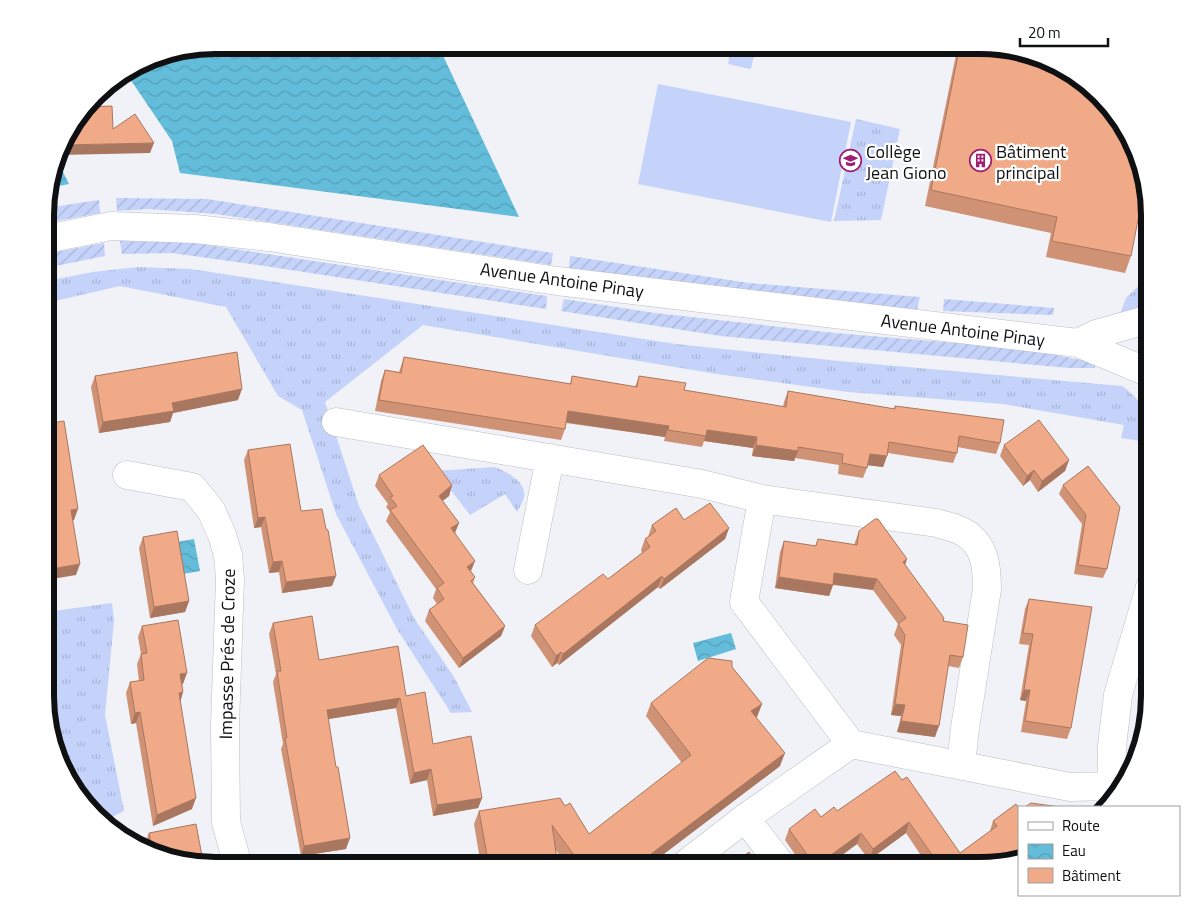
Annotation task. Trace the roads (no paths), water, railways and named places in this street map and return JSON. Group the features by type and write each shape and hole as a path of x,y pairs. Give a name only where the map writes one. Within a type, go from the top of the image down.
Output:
{"street":[{"name":"Avenue Antoine Pinay","path":"54,237 111,226 195,229 269,237 557,281 1078,343 1141,369"},
{"path":"1078,343 1096,334 1141,322"},
{"path":"336,422 702,484 762,499 936,523 963,532 979,546 987,568 987,589 961,765"},
{"path":"528,570 550,458"},
{"name":"Impasse Prés de Croze","path":"127,476 192,487 211,510 228,555 230,579 225,688 226,822 236,857"},
{"path":"762,499 744,602 850,744 1108,794"},
{"path":"1111,790 1112,746 1118,695 1124,668 1141,615"},
{"path":"695,857 745,818 850,744"},
{"path":"745,818 775,857"}],"water":[{"path":"204,54 442,54 519,217 180,173 172,141 130,78 163,62"},
{"path":"61,168 69,184 56,186"},
{"path":"194,539 200,571 183,574 177,542"},
{"path":"731,633 736,649 698,661 693,643"}],"place":[{"name":"Collège Jean Giono","path":"850,161"},
{"name":"Bâtiment principal","path":"980,161"}]}
